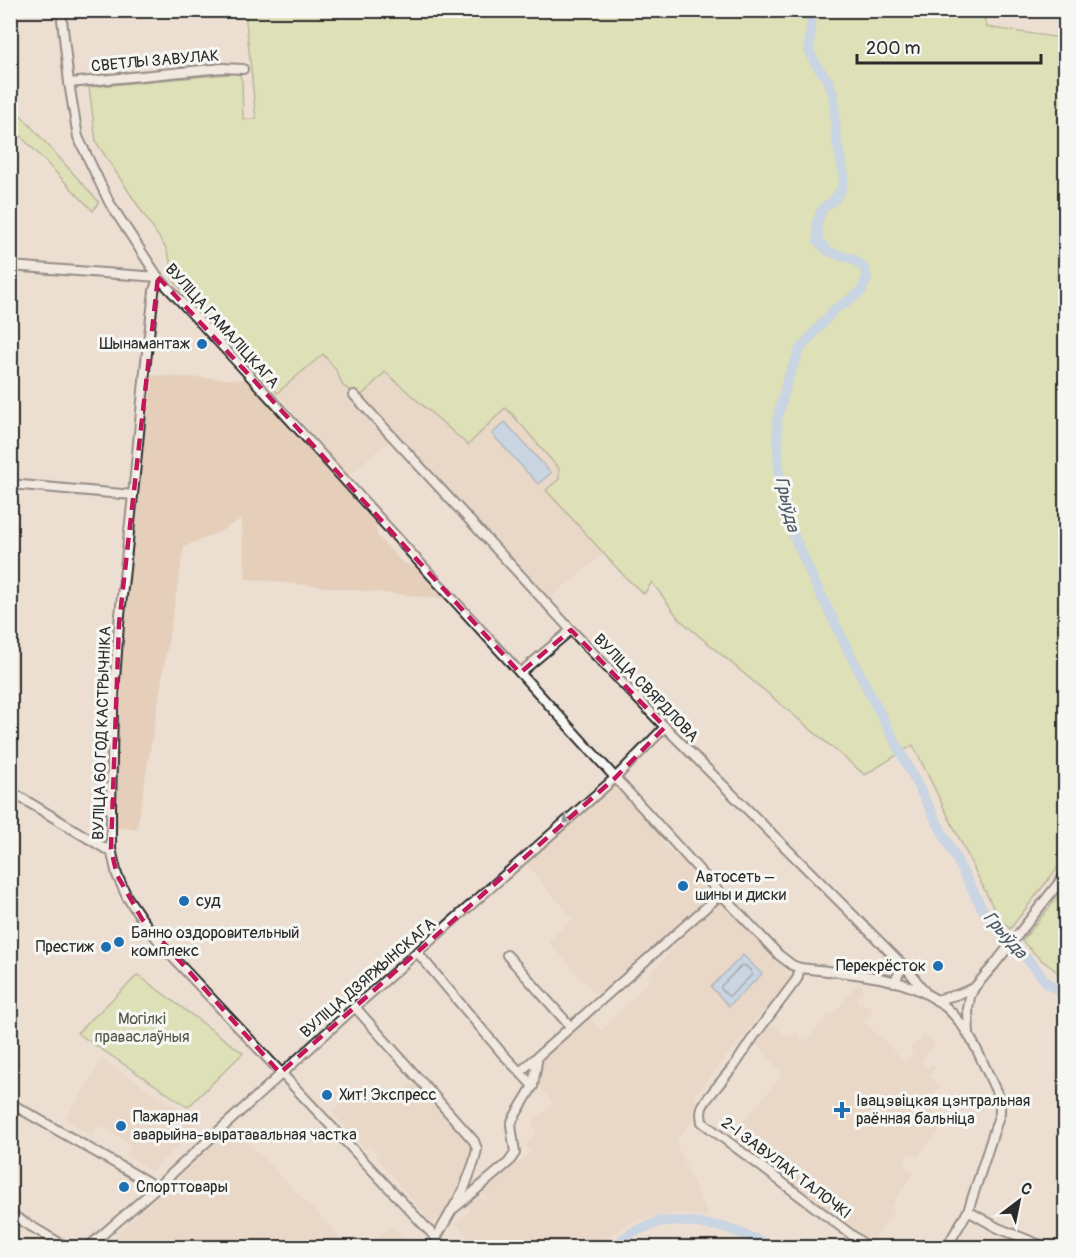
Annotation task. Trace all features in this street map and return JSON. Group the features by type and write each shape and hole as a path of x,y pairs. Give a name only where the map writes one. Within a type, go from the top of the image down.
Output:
{"street":[{"name":"ВУЛІЦА ГАМАЛІЦКАГА","path":"62,10 69,83 78,137 109,202 158,277 364,501"},
{"name":"СВЕТЛЫ ЗАВУЛАК","path":"69,83 223,68 243,69"},
{"path":"10,266 158,277"},
{"name":"ВУЛІЦА 60 ГОД КАСТРЫЧНІКА","path":"158,277 154,291 144,370 114,694 111,849 117,875 127,897 164,948 443,1248"},
{"name":"ВУЛІЦА СВЯРДЛОВА","path":"354,395 571,630 904,966 926,993 952,1013 969,1037 997,1093 1000,1113 969,1212 946,1248"},
{"path":"10,484 133,495"},
{"name":"ВУЛІЦА СВЯРДЛОВА","path":"364,501 779,955 800,968 884,979 926,993"},
{"path":"520,673 571,630"},
{"name":"ВУЛІЦА ДЗЯРЖЫНСКАГА","path":"87,1248 355,1006 615,778 665,727"},
{"path":"10,791 106,849 111,849"},
{"path":"969,1037 968,1009 974,988 1065,874"},
{"path":"520,1072 721,894"},
{"path":"417,952 501,1052 533,1086"},
{"path":"507,955 570,1026"},
{"path":"894,982 904,966"},
{"name":"2-І ЗАВУЛАК ТАЛОЧКІ","path":"800,968 797,979 737,1062 707,1099 702,1107 702,1122 869,1248"},
{"path":"936,1000 956,996 974,988"},
{"path":"355,1006 474,1141 477,1149 464,1189 436,1238"},
{"path":"451,1211 509,1162 516,1153 511,1125 533,1086 538,1056"},
{"path":"10,1103 156,1188"},
{"path":"969,1212 997,1227 1048,1248"},
{"path":"10,1214 68,1248"}],"highlighted area":[{"path":"158,277 251,377 520,673 571,630 665,727 615,778 280,1073 142,919 117,875 111,849 119,624"}],"shaded area":[{"path":"323,354 336,370 343,386 390,440 348,476 277,393"},
{"path":"385,372 468,445 505,408 559,469 559,479 546,490 604,554 550,598 360,397"},
{"path":"149,375 248,380 263,394 377,525 377,535 402,562 416,568 443,599 246,579 241,519 221,531 184,547 137,829 115,828 117,704 121,640"},
{"path":"611,787 618,788 663,838 661,842 676,857 680,857 713,893 596,995 548,941 573,919 526,864"},
{"path":"719,903 792,977 694,1096 697,1106 694,1110 694,1119 677,1140 679,1151 708,1214 706,1217 678,1213 630,1222 593,1248 465,1247 463,1241 468,1237 456,1222 470,1210 467,1206 479,1196 484,1202 487,1199 483,1193 531,1152 525,1145 537,1132 531,1123 553,1103 539,1086 546,1053 589,1016 601,1031 648,982 648,976 715,904"},
{"name":"Івацэвіцкая цэнтральная раённая бальніца","path":"860,981 863,991 856,999 874,1011 864,1021 905,1062 913,1054 909,1050 924,1034 936,1045 920,1061 928,1068 932,1064 936,1068 929,1076 940,1087 924,1102 938,1117 949,1122 927,1144 918,1157 909,1154 903,1165 914,1173 890,1207 895,1211 873,1241 827,1211 731,1136 783,1074 755,1042 771,1022 788,1038 796,1032 805,1042 830,1013 833,1014"},
{"path":"102,1059 199,1123 152,1171 127,1155 132,1146 99,1125 91,1135 65,1119"},
{"path":"415,1081 473,1146 460,1182 443,1214 433,1224 375,1156 377,1154 370,1146 365,1149 332,1112 366,1082 382,1100 391,1093 396,1098"},
{"path":"233,1127 348,1247 196,1247 179,1237 170,1247 126,1248 115,1236"},
{"path":"392,1225 410,1247 365,1247"}],"green space":[{"path":"981,10 987,27 1065,37 1065,858 1010,929 998,917 913,745 865,775 679,619 652,582 644,594 626,578 546,490 559,479 559,469 505,408 468,445 385,372 360,397 343,386 336,370 323,354 277,393 172,278 173,270 166,248 96,142 89,87 239,73 242,81 243,119 256,119 245,11"},
{"path":"10,103 99,202 93,211 11,126"},
{"path":"1065,888 1065,978 1022,941"},
{"name":"Могілкі праваслаўныя","path":"138,975 243,1053 188,1107 77,1033"}],"water":[{"path":"505,422 551,473 538,484 492,434"},
{"path":"743,955 762,974 729,1006 711,987"}],"waterway":[{"name":"Грыўда","path":"812,10 809,50 815,63 829,82 834,98 836,137 844,175 842,188 834,200 823,208 817,222 818,241 829,252 853,259 865,269 867,278 861,292 834,310 800,349 787,381 777,420 779,475 791,529 868,690 984,912 1048,984 1066,995"},
{"path":"611,1248 633,1232 661,1221 691,1222 728,1228 777,1248"}],"place":[{"name":"Шынамантаж","path":"202,344"},
{"name":"Автосеть – шины и диски","path":"683,886"},
{"name":"суд","path":"184,901"},
{"name":"Банно оздоровительный комплекс","path":"119,942"},
{"name":"Престиж","path":"106,947"},
{"name":"Перекрёсток","path":"938,966"},
{"name":"Хит! Экспресс","path":"327,1095"},
{"name":"Івацэвіцкая цэнтральная раённая бальніца","path":"842,1110"},
{"name":"Пажарная аварыйна-выратавальная частка","path":"121,1126"},
{"name":"Спорттовары","path":"124,1187"}]}
